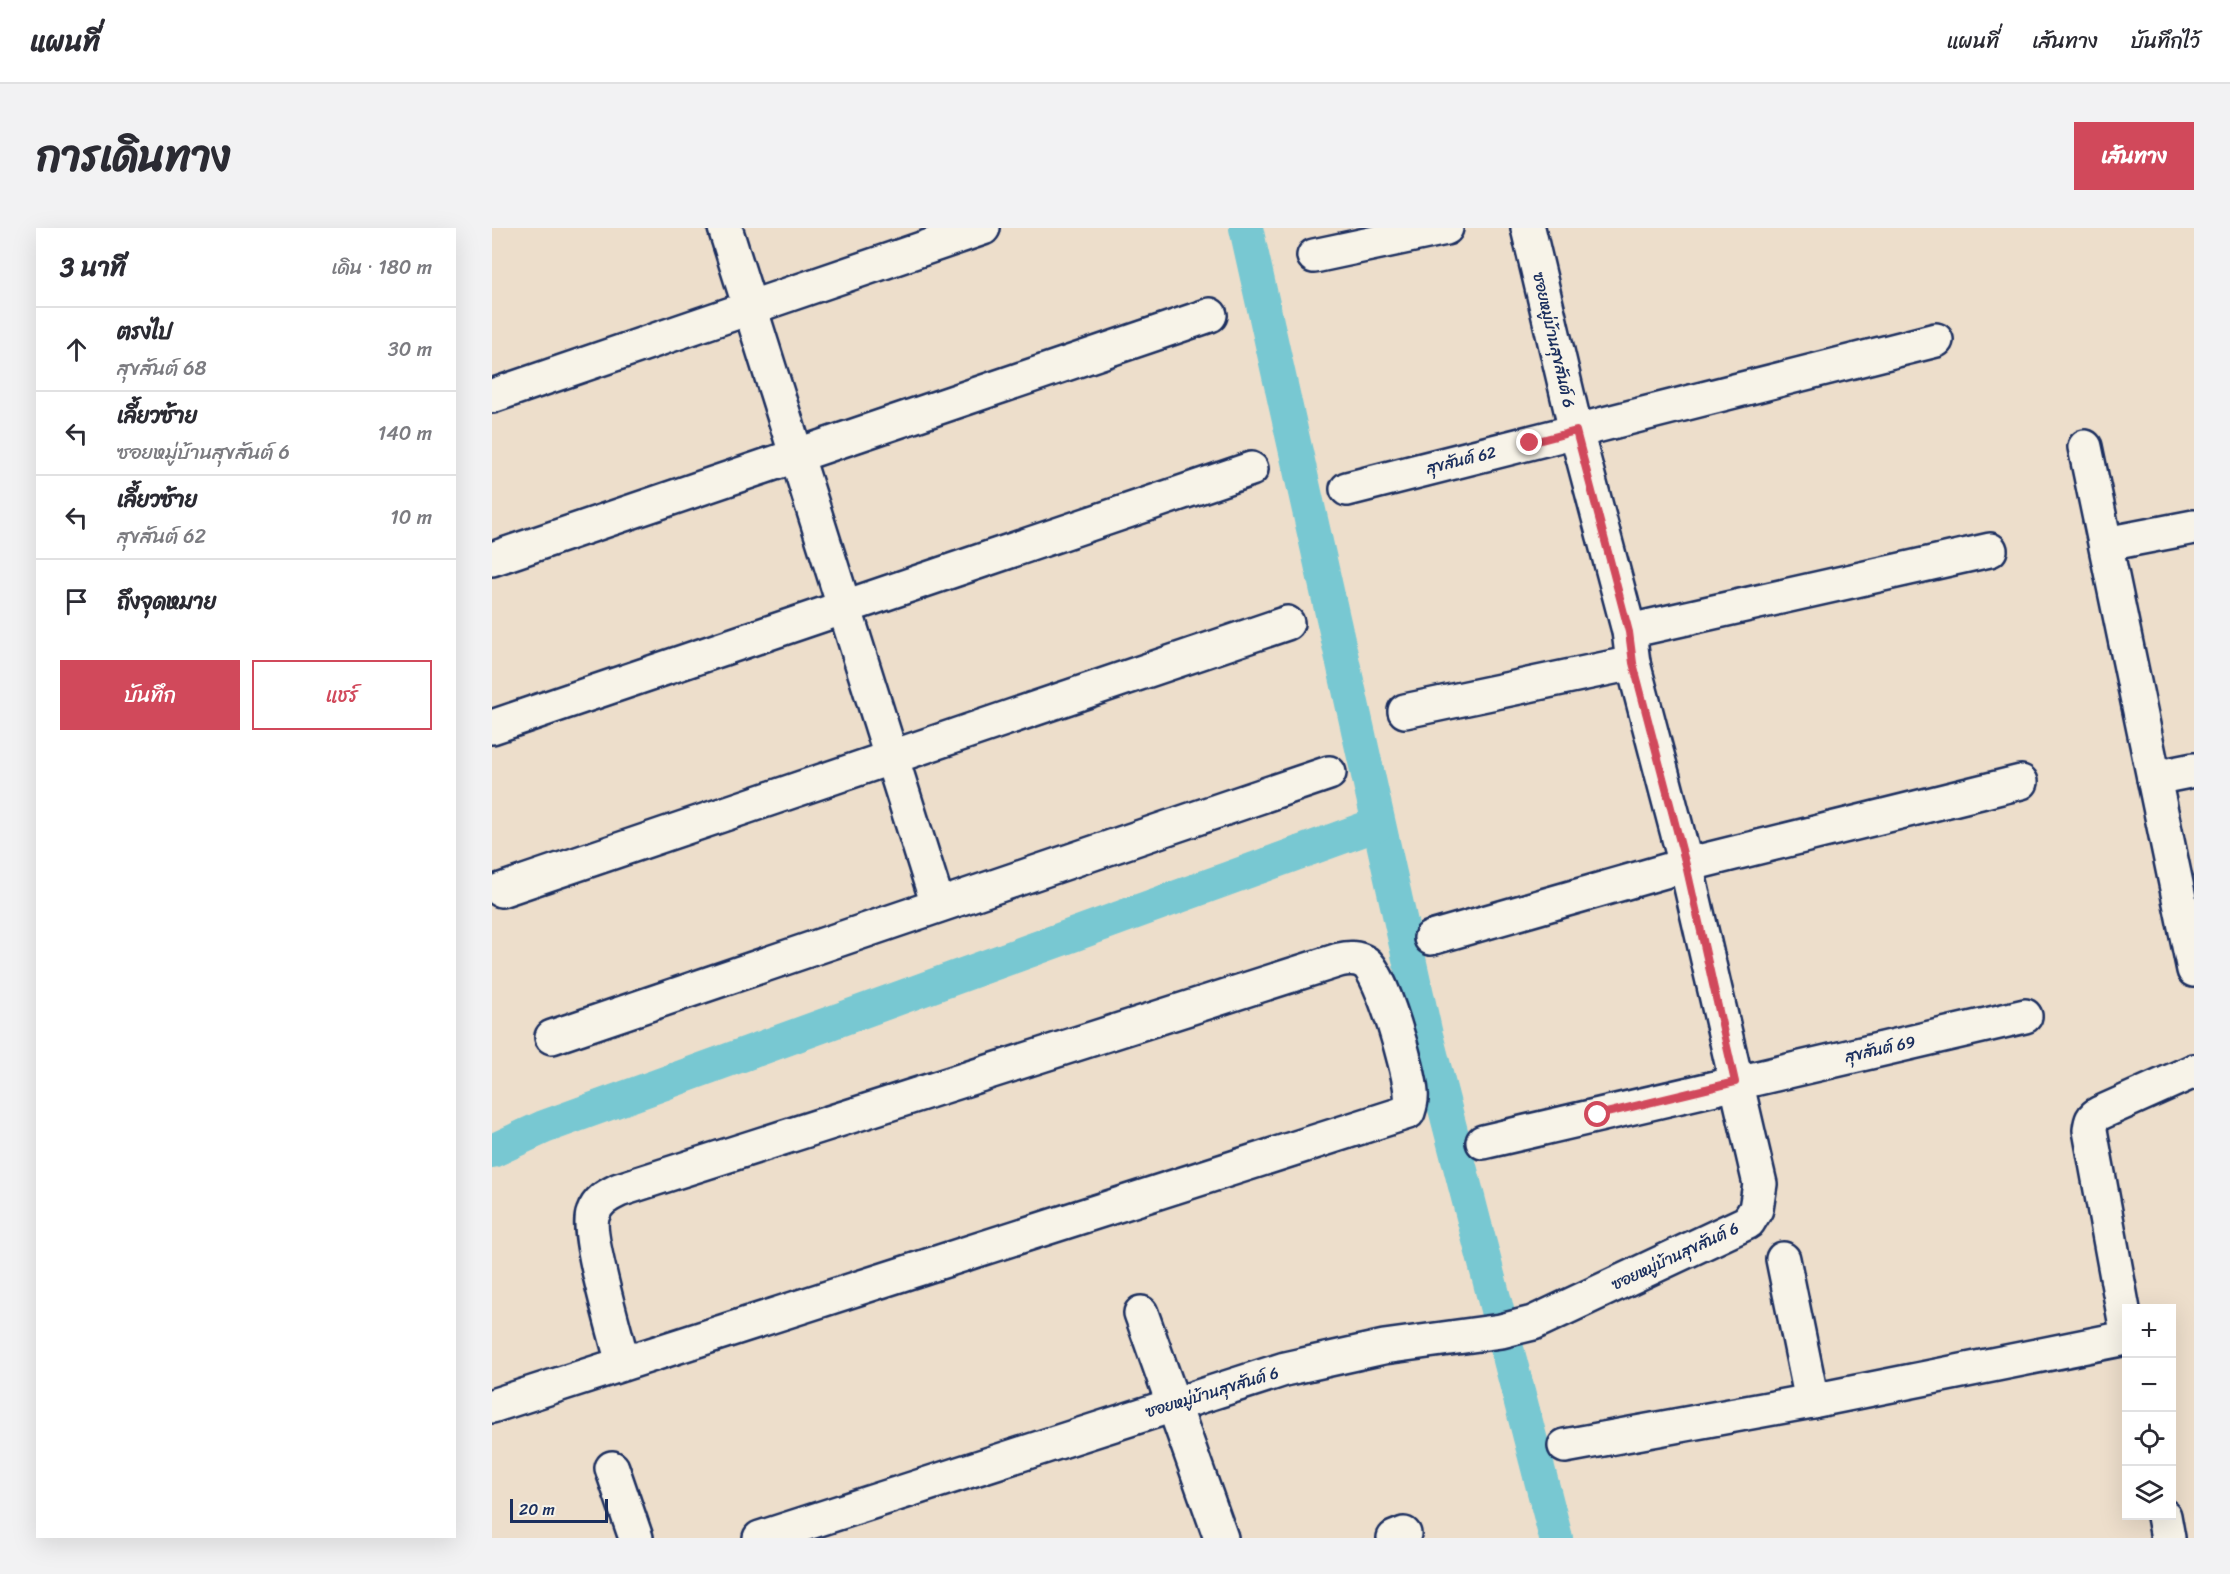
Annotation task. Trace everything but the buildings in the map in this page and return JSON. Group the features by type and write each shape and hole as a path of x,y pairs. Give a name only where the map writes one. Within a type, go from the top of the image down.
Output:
{"street":[{"path":"725,228 938,905"},
{"path":"492,396 983,228"},
{"path":"1314,256 1446,228"},
{"name":"ซอยหมู่บ้านสุขสันต์ 6","path":"760,1538 1285,1369 1384,1347 1470,1336 1533,1323 1748,1222 1756,1209 1760,1184 1686,865 1576,431 1528,228"},
{"path":"492,559 1210,315"},
{"name":"สุขสันต์ 62","path":"1347,489 1936,340"},
{"path":"2085,447 2154,778 2188,914 2194,970"},
{"path":"492,727 1251,469"},
{"path":"2106,544 2194,527"},
{"path":"1405,711 1990,550"},
{"path":"501,890 1287,623"},
{"path":"2154,778 2194,770"},
{"path":"552,1037 1329,773"},
{"path":"1431,938 1686,865 2021,782"},
{"path":"492,1406 623,1364 1408,1112 1412,1095 1409,1074 1380,982 1366,963 1351,958 1339,960 619,1190 601,1199 592,1216 593,1241 623,1364"},
{"name":"สุขสันต์ 69","path":"1483,1142 2025,1016"},
{"path":"2123,1304 2090,1130 2091,1122 2094,1116 2100,1113 2194,1071"},
{"path":"1783,1258 1812,1401"},
{"path":"1141,1313 1221,1538"},
{"path":"1564,1446 1812,1401 2122,1339"},
{"path":"612,1468 636,1538"},
{"path":"2165,1520 2168,1538"}],"waterway":[{"path":"1246,228 1426,1035 1556,1538"},
{"path":"492,1151 544,1127 1378,824"}],"route":[{"path":"1530,443 1576,431 1629,632 1633,663 1686,865 1735,1082 1598,1115"}]}
